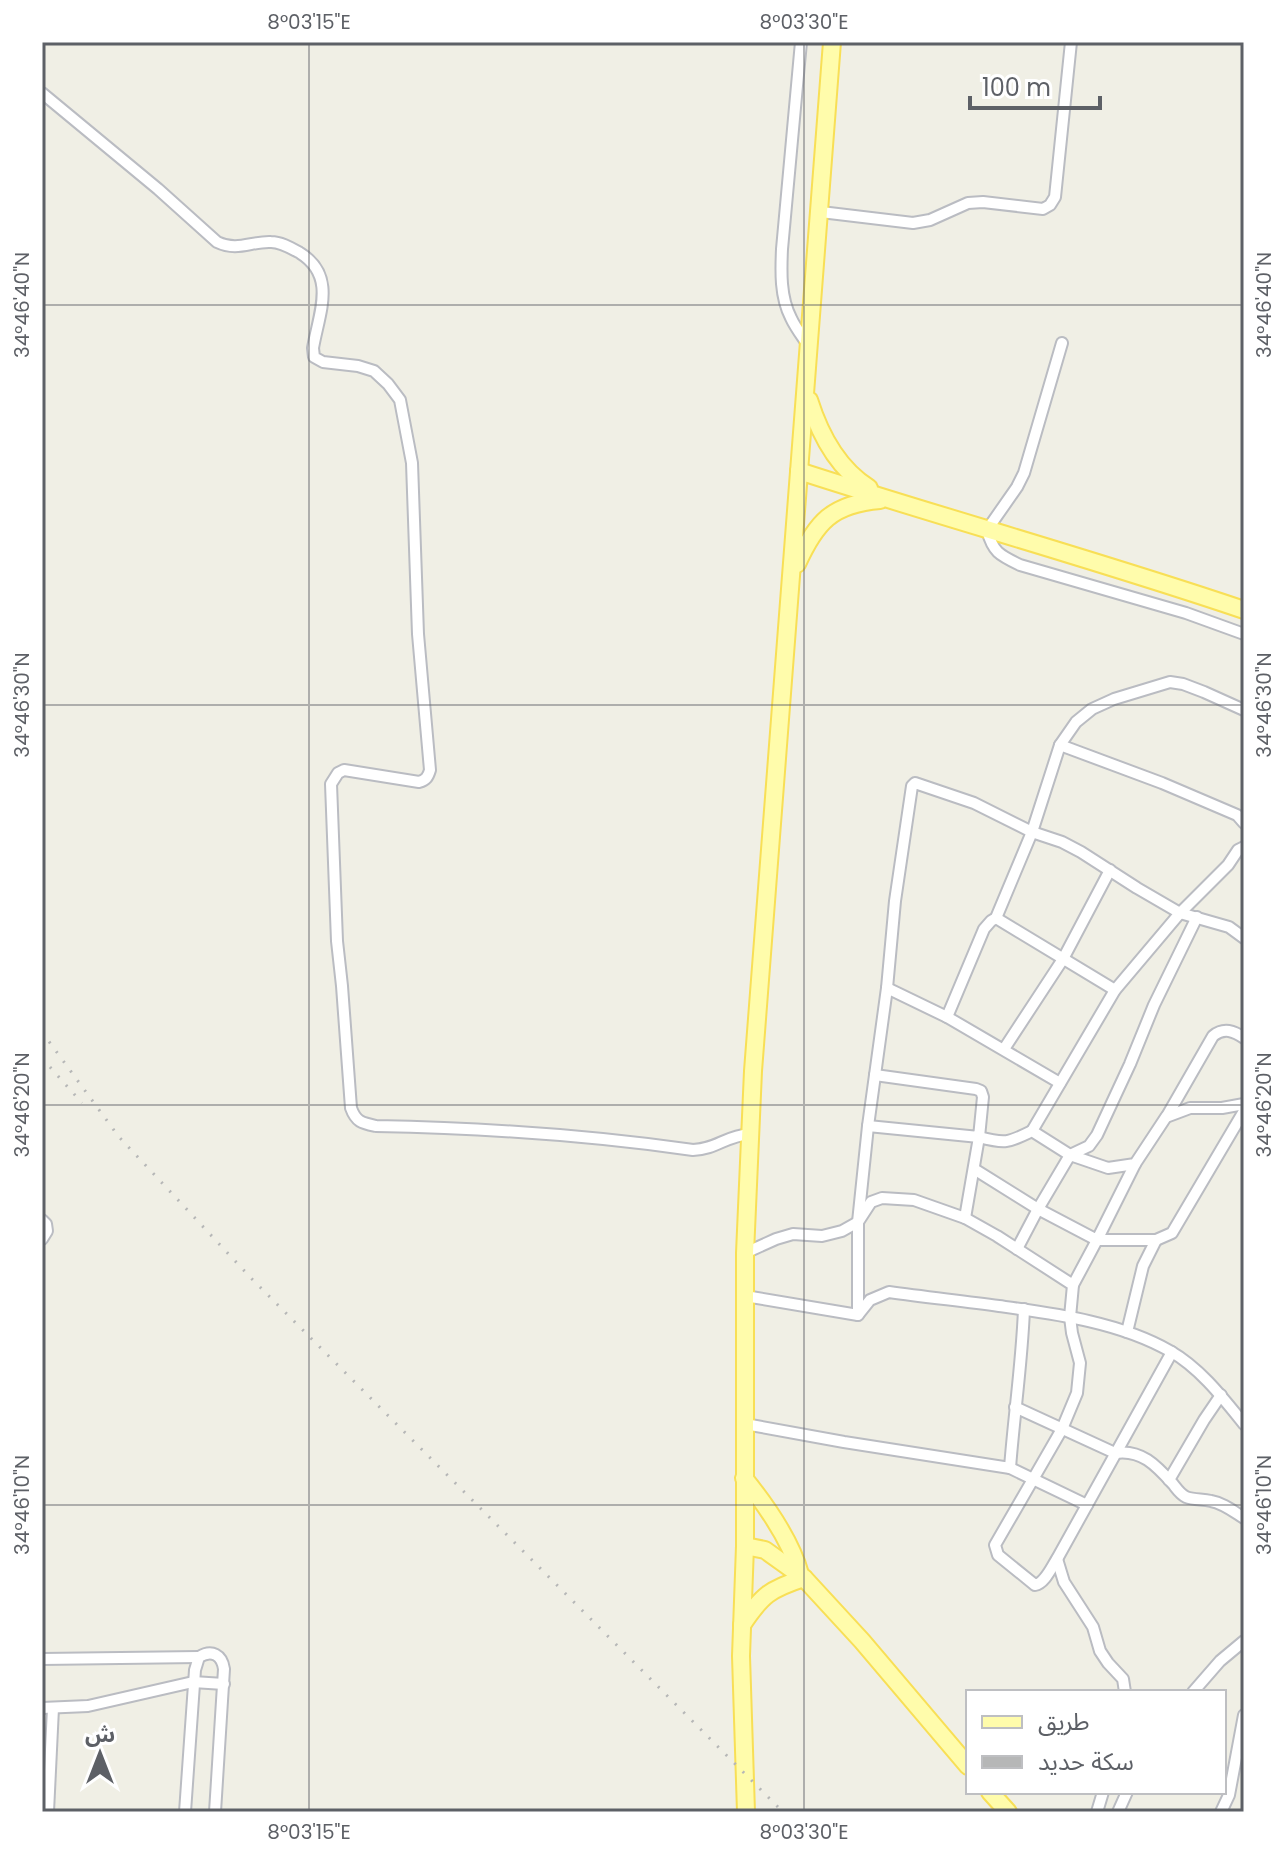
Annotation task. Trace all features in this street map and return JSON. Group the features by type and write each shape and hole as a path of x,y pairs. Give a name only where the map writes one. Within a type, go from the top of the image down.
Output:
{"main road":[{"path":"746,1812 742,1626 745,1253 753,1071 832,42"},
{"path":"806,391 831,451 858,481 888,500"},
{"path":"799,471 1244,610"},
{"path":"791,577 811,537 827,517 853,504 888,500"},
{"path":"744,1478 792,1551 802,1576"},
{"path":"745,1546 765,1550 802,1576 862,1641 966,1764"},
{"path":"742,1626 753,1608 768,1593 802,1576"},
{"path":"992,1794 1008,1812"}],"street":[{"path":"801,42 781,278 790,317 809,346"},
{"path":"821,212 913,223 930,220 968,203 1034,209 1050,205 1055,197 1071,42"},
{"path":"42,93 217,242 242,247 270,241 283,244 316,266 324,285 314,357 323,362 374,371 400,400 412,463 418,634 430,770 429,776 419,782 344,770 331,784 337,941 354,1118 376,1126 491,1129 620,1139 693,1150 705,1149 736,1135 750,1134"},
{"path":"1062,343 1024,473 987,530 992,547 1002,557 1020,565 1186,613 1244,634"},
{"path":"947,1017 984,929 996,918 1032,832 1060,745 1076,722 1092,709 1170,682 1183,684 1244,710"},
{"path":"1060,745 1174,788 1237,815 1244,823"},
{"path":"858,1315 858,1222 868,1126 887,988 895,901 912,786 915,783 974,803 1032,832 1062,842 1180,913 1229,927 1244,938"},
{"path":"868,1126 979,1137 997,1142 1007,1142 1032,1131 1115,990 1180,913 1228,865 1241,848 1244,835"},
{"path":"1004,1049 1063,959 1110,870"},
{"path":"1017,1249 1070,1155 1089,1146 1097,1135 1197,917"},
{"path":"996,918 1115,990"},
{"path":"887,988 947,1017 1060,1083"},
{"path":"1172,1352 1057,1559 1043,1580 1035,1585 1001,1559 996,1543 1074,1404 1080,1363 1070,1317 1073,1285 1135,1164 1213,1036 1226,1030 1244,1038"},
{"path":"875,1075 981,1091 979,1137 965,1218"},
{"path":"1166,1117 1190,1108 1244,1104"},
{"path":"974,1169 1038,1209 1097,1240 1156,1240 1172,1233 1241,1122 1244,1111"},
{"path":"1032,1131 1070,1155 1108,1168 1135,1164"},
{"path":"745,1253 784,1236 822,1236 842,1231 858,1222 871,1202 882,1198 914,1200 965,1218 1073,1285"},
{"path":"42,1220 47,1231 42,1239"},
{"path":"1127,1332 1143,1266 1156,1240"},
{"path":"858,1315 870,1300 889,1292 1024,1309 1127,1332 1172,1352 1195,1369 1244,1424"},
{"path":"745,1296 858,1315"},
{"path":"1010,1468 1024,1309"},
{"path":"1169,1480 1221,1395"},
{"path":"1015,1407 1115,1453 1133,1452 1140,1455 1183,1495 1214,1501 1244,1518"},
{"path":"745,1424 1010,1468 1087,1505"},
{"path":"1057,1559 1064,1582 1093,1627 1100,1651 1123,1679 1125,1690"},
{"path":"1195,1690 1220,1661 1244,1641"},
{"path":"42,1659 199,1657 209,1653 220,1656 224,1684 215,1812"},
{"path":"185,1812 193,1682 199,1657"},
{"path":"48,1812 48,1708 88,1706 193,1682 224,1684"},
{"path":"1221,1812 1229,1795 1244,1715"}],"railway":[{"path":"42,1032 119,1137 252,1279 783,1812"},
{"path":"42,1058 82,1103"}]}
